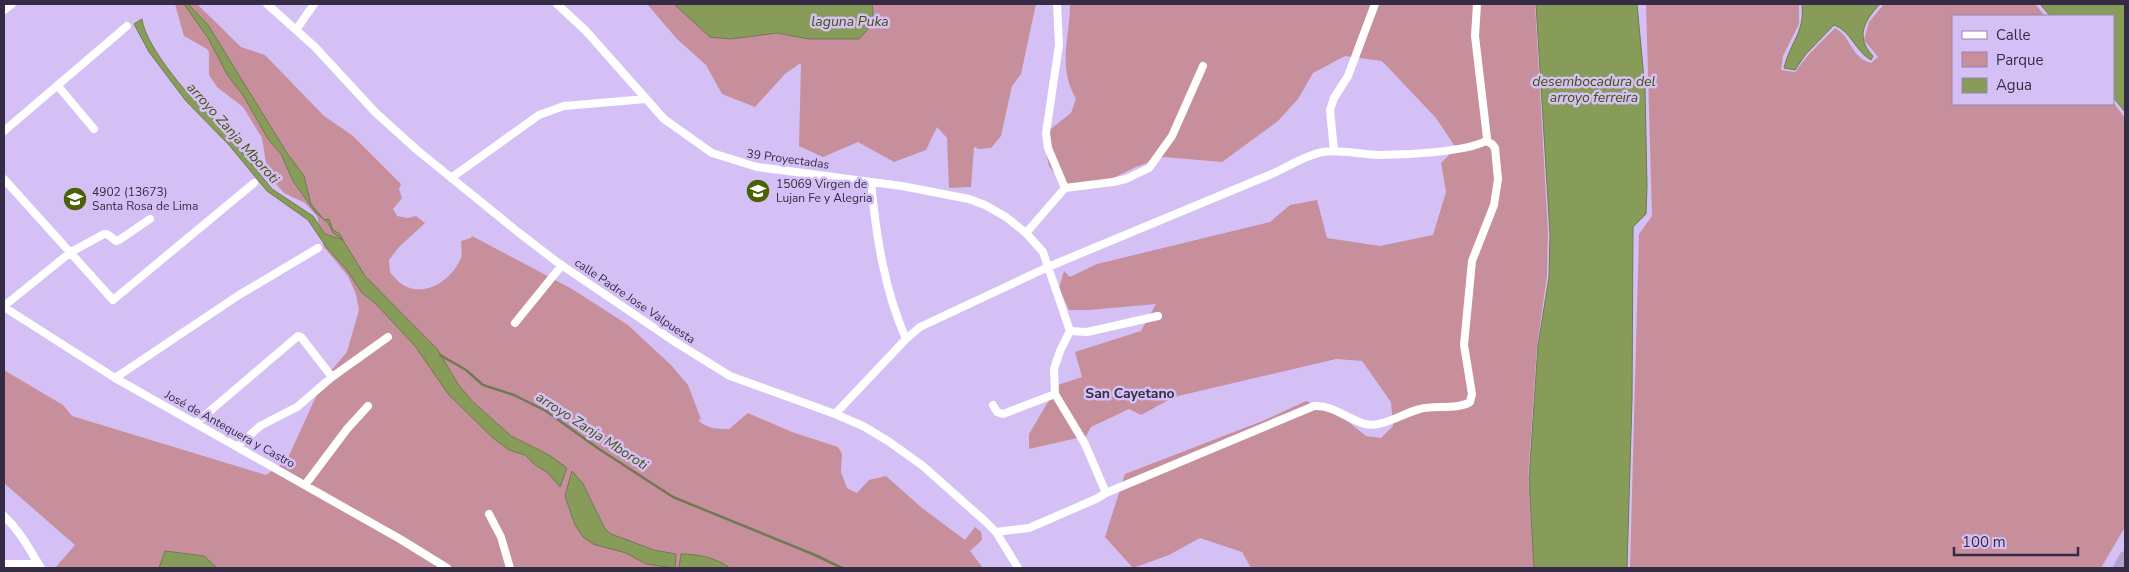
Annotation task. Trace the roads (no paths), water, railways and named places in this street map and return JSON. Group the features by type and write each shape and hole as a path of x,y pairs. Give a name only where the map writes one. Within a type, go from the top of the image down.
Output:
{"highway":[{"path":"2119,568 2125,557"}],"street":[{"path":"4,10 12,4"},
{"name":"calle Padre Jose Valpuesta","path":"267,4 338,71 375,112 417,150 518,232 562,265 672,340 730,376 863,426 923,466 996,532 1018,568"},
{"path":"296,30 314,4"},
{"name":"39 Proyectadas","path":"557,4 586,31 664,119 712,153 757,167 930,190 969,199 985,205 1006,217 1026,233 1043,252 1070,331"},
{"path":"1057,4 1059,45 1046,133 1048,148 1065,188"},
{"path":"1334,151 1330,110 1334,98 1348,76 1375,4"},
{"path":"1477,4 1475,36 1486,141"},
{"path":"4,130 127,26"},
{"path":"1026,233 1065,188 1126,179 1149,168 1172,136 1203,66"},
{"path":"58,86 94,129"},
{"path":"451,178 539,115 551,110 564,106 646,99"},
{"path":"835,414 906,339 920,328 1048,267 1274,173 1310,156 1321,152 1334,151 1380,155 1413,154 1439,151 1486,141 1492,144 1495,148 1498,179 1494,206 1472,261 1464,345 1472,394 1470,402 1464,405 1427,407 1405,413 1379,424 1365,424 1330,407 1314,406 1106,493 1029,528 996,532"},
{"path":"4,179 113,300 254,183"},
{"path":"871,182 877,238 884,273 906,339"},
{"path":"4,306 71,252 104,234 107,234 116,241 119,240 150,219"},
{"path":"115,378 238,295 318,248"},
{"path":"515,323 562,265"},
{"name":"José de Antequera y Castro","path":"4,306 115,378 305,484 446,568"},
{"path":"1106,493 1085,444 1055,394 1054,368 1070,331 1087,332 1158,316"},
{"path":"196,423 298,336 301,337 332,377"},
{"path":"238,446 260,426 297,408 332,377 388,336"},
{"path":"992,405 997,412 1003,414 1055,394"},
{"path":"305,484 343,434 368,406"},
{"path":"489,514 500,538 510,568"},
{"path":"4,516 16,527 30,546 40,566 4,564"}],"water":[{"path":"184,4 188,4 208,25 287,153 304,176 311,204 323,219 315,212 293,181 281,154 268,139 243,95 228,76 208,38"},
{"name":"laguna Puka","path":"674,4 872,4 873,15 867,31 859,39 809,39 777,33 731,39 710,37"},
{"name":"desembocadura del arroyo ferreira","path":"1536,4 1637,4 1645,89 1647,186 1646,214 1633,227 1632,400 1627,568 1534,568 1529,479 1538,345 1549,277 1550,234"},
{"path":"1802,4 1880,4 1866,23 1864,29 1864,42 1873,56 1871,60 1861,52 1845,32 1834,25 1806,54 1795,70 1784,68 1801,23"},
{"path":"2040,4 2125,4 2125,112 2114,98 2114,15 2049,15"},
{"path":"142,19 145,30 161,59 184,89 217,121 272,189 313,216 325,234 343,240 365,276 437,349 458,384 471,400 511,436 549,455 567,468 560,487 548,473 534,464 525,455 509,450 493,438 449,395 415,346 375,303 362,293 347,270 327,248 308,220 267,191 229,145 186,101 149,52 134,24"},
{"path":"329,219 333,230 340,234 343,240 333,233 328,223 324,220"},
{"path":"572,471 583,484 605,529 611,534 654,550 676,554 675,568 646,564 626,553 593,544 583,537 575,525 565,496"},
{"path":"165,551 204,556 217,568 159,568"},
{"path":"681,554 707,557 730,568 679,568"}],"waterway":[{"name":"arroyo Zanja Mboroti","path":"440,355 466,370 483,385 514,395 546,411 599,449 673,497 815,555 842,568"}],"place":[{"name":"15069 Virgen de Lujan Fe y Alegria","path":"758,191"},
{"name":"4902 (13673) Santa Rosa de Lima","path":"75,199"}],"district":[{"name":"San Cayetano","path":"1130,393"}]}
